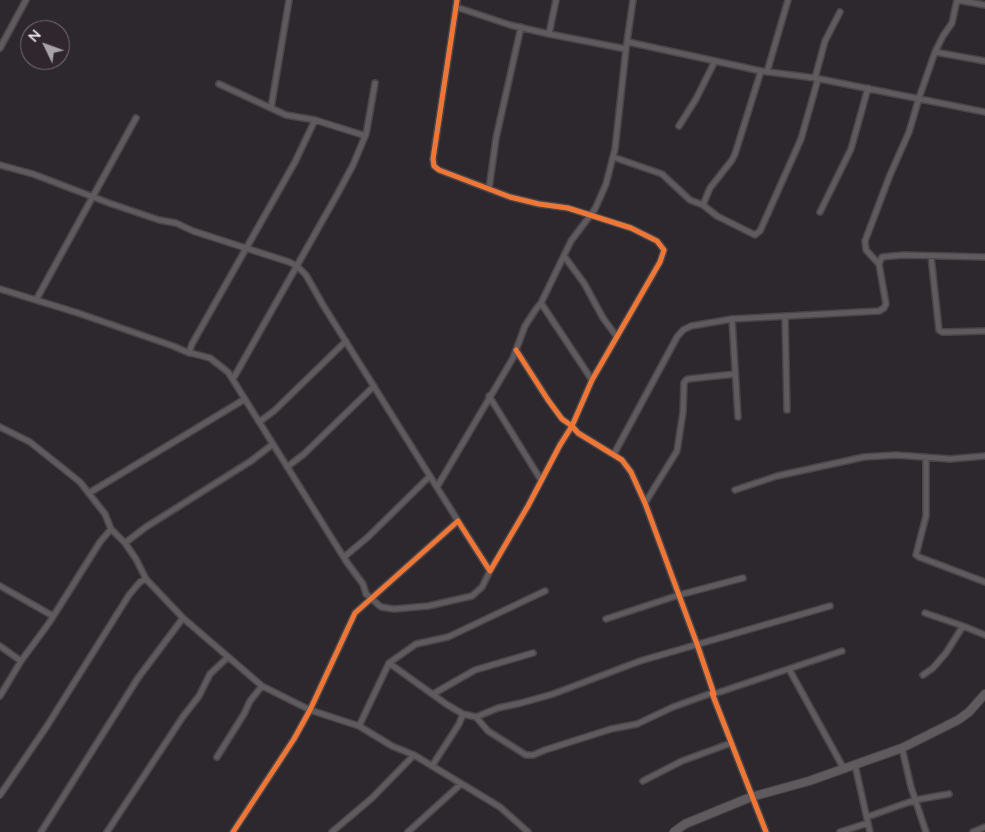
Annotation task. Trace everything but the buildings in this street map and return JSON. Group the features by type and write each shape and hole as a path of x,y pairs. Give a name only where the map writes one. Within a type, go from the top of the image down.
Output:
{"street":[{"path":"0,48 26,0"},
{"path":"271,108 289,0"},
{"path":"0,289 189,353 210,358 228,372 344,557 363,584 366,594 381,607 394,609 428,606 472,596 482,587 572,426 592,380 663,256 664,250 657,241 631,228 568,208 510,197 439,170 433,164 457,0"},
{"path":"549,34 556,0"},
{"path":"437,487 516,350 525,326 541,303 564,256 590,216 606,184 613,157 633,0"},
{"path":"703,205 710,188 735,154 788,0"},
{"path":"880,264 866,250 865,241 890,175 909,132 935,52 952,23 957,0 985,5"},
{"path":"456,7 520,27 626,49"},
{"path":"613,157 662,174 690,200 709,208 717,216 752,234 758,234 801,139 825,41 840,12"},
{"path":"489,189 496,138 520,27"},
{"path":"628,42 764,72 816,78 985,112"},
{"path":"935,52 985,61"},
{"path":"679,126 696,99 715,61"},
{"path":"233,379 353,165 366,134 375,83"},
{"path":"219,84 286,115 316,120 363,135 366,134"},
{"path":"820,212 850,150 868,88"},
{"path":"36,300 136,118"},
{"path":"189,353 295,162 316,120"},
{"path":"0,165 33,174 147,216 176,223 193,231 290,262 297,266 306,275 490,571"},
{"path":"564,256 617,337"},
{"path":"614,454 677,337 690,326 732,319 878,311 884,308 886,304 880,260 886,256 985,257"},
{"path":"931,256 939,330 942,332 985,331"},
{"path":"541,303 592,380"},
{"path":"786,316 787,410"},
{"path":"732,319 738,417"},
{"path":"259,422 280,405 346,341"},
{"path":"516,350 562,419 578,433 614,454 626,464 645,503 697,644 713,694 766,832"},
{"path":"645,503 677,451 683,412 684,383 686,380 688,378 735,374"},
{"path":"288,467 304,454 374,386"},
{"path":"489,396 541,480"},
{"path":"89,494 245,398"},
{"path":"0,427 30,442 80,482 105,514 111,529 125,543 136,559 146,579 183,618 227,658 252,676 262,686 310,710 359,726 392,746 414,755 500,807 528,832"},
{"path":"125,543 146,527 251,461 273,444"},
{"path":"735,490 776,476 864,457 896,455 950,459 985,456"},
{"path":"926,457 926,516 916,555 985,582"},
{"path":"344,557 368,537 430,476"},
{"path":"233,832 294,739 310,710 355,613 458,521"},
{"path":"0,696 100,542 111,529"},
{"path":"606,619 679,595 743,578"},
{"path":"0,795 47,726 129,595 140,582 146,579"},
{"path":"0,586 53,616"},
{"path":"359,726 389,663 416,644 448,637 545,591"},
{"path":"389,663 463,714 476,717 498,708 521,704 553,694 640,661 830,606"},
{"path":"925,614 985,635"},
{"path":"41,832 138,678 183,618"},
{"path":"923,675 933,668 946,654 963,626"},
{"path":"0,646 21,662"},
{"path":"476,717 488,731 504,743 522,753 534,755 610,730 637,724 673,707 842,652"},
{"path":"433,694 476,670 532,653"},
{"path":"107,832 182,718 199,696 210,674 227,658"},
{"path":"790,669 844,769"},
{"path":"217,758 250,701 262,686"},
{"path":"674,832 687,828 751,797 809,781 902,748 958,720 969,712 985,695"},
{"path":"432,766 459,724 463,714"},
{"path":"643,781 682,761 731,742"},
{"path":"902,748 915,800 926,832"},
{"path":"332,832 372,798 414,755"},
{"path":"855,765 870,832"},
{"path":"408,832 461,784"},
{"path":"840,832 915,800 949,794"},
{"path":"973,832 985,827"}],"cycle path":[{"path":"457,0 433,159 434,166 439,170 510,197 568,208 631,228 657,241 664,250 660,262 592,380 572,426 562,419 516,350"},
{"path":"233,832 294,739 310,710 355,613 458,521 490,571 572,426 578,433 622,460 631,472 645,503 714,694 712,693 766,832"}]}
